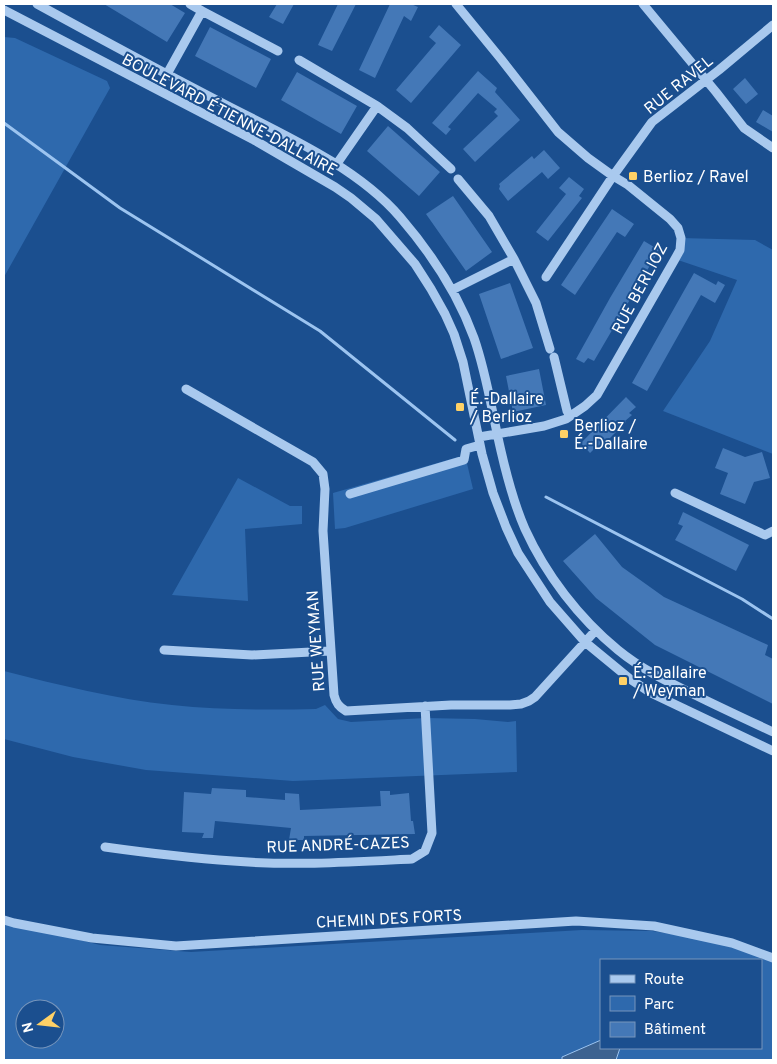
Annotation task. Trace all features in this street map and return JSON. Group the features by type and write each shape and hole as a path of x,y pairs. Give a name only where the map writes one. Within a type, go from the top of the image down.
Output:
{"street":[{"name":"BOULEVARD ÉTIENNE-DALLAIRE","path":"37,4 297,142 336,165 375,192 399,215 429,254 464,312 484,368 497,434 512,494 532,543 562,590 596,630 630,659 654,674 773,732"},
{"path":"190,4 278,50"},
{"name":"RUE BERLIOZ","path":"456,4 558,132 588,158 628,184 670,219 678,228 681,238 680,250 597,395 566,419 544,426 497,434 479,441"},
{"path":"643,4 744,128 773,148"},
{"name":"BOULEVARD ÉTIENNE-DALLAIRE","path":"4,10 254,140 335,187 376,219 415,264 431,289 454,334 470,390 479,441 488,477 506,527 518,553 550,602 585,642 616,668 651,693 773,751"},
{"path":"167,74 202,11"},
{"name":"RUE RAVEL","path":"546,277 652,122 719,70 773,24"},
{"path":"299,60 377,106 407,128 451,169"},
{"path":"336,165 377,106"},
{"path":"458,178 489,216 514,259 536,303 570,416"},
{"path":"452,290 514,259"},
{"name":"RUE WEYMAN","path":"186,389 313,462 323,474 325,490 323,531 330,651 334,695 339,707 346,711 451,704 510,706 529,702 596,630"},
{"path":"350,494 464,460 466,449 479,441"},
{"path":"675,492 765,535 773,532"},
{"path":"164,650 252,655 330,651"},
{"name":"RUE ANDRÉ-CAZES","path":"105,847 235,862 297,863 412,859 425,851 432,832 425,706"},
{"name":"CHEMIN DES FORTS","path":"4,920 92,938 176,946 576,921 654,926 732,943 773,958"}],"green space":[{"path":"4,37 15,38 107,81 110,88 4,277"},
{"path":"681,238 755,240 773,250 773,454 663,411 710,341 737,280 675,259"},
{"path":"465,455 473,489 345,528 335,529 333,493"},
{"path":"238,478 290,506 302,506 302,524 245,529 248,601 172,595"},
{"path":"4,671 108,695 190,707 280,710 316,709 325,705 338,719 351,722 426,718 516,721 517,772 293,781 146,770 73,757 4,739"},
{"path":"4,921 100,945 191,952 582,930 652,931 732,943 773,958 773,1060 4,1060"}],"shaded area":[{"path":"600,1040 600,1049 620,1049 616,1060 562,1060 562,1057"}],"building":[{"path":"104,4 170,4 185,13 167,42"},
{"path":"277,4 294,4 283,24 269,17"},
{"path":"338,4 356,4 332,51 318,45"},
{"path":"390,4 411,4 418,7 411,21 404,16 375,78 359,70"},
{"path":"439,25 461,45 411,103 396,90 436,43 429,37"},
{"path":"210,27 271,59 256,88 195,56"},
{"path":"478,71 497,88 495,92 520,120 475,162 463,149 498,116 494,112 497,109 478,93 448,127 451,129 446,135 432,123"},
{"path":"297,72 357,106 341,134 281,100"},
{"path":"745,78 758,94 746,104 733,89"},
{"path":"763,110 773,116 773,132 756,122"},
{"path":"388,126 440,172 419,196 367,151"},
{"path":"544,150 560,168 548,179 542,172 508,201 499,189 499,184 532,156 534,159"},
{"path":"569,177 584,189 579,196 582,198 548,241 536,232 566,194 559,188"},
{"path":"453,196 492,252 466,271 426,214"},
{"path":"612,209 634,224 625,237 617,232 575,295 561,285"},
{"path":"644,241 659,250 594,361 588,358 584,363 576,359 610,298"},
{"path":"694,273 716,285 718,281 725,285 715,303 701,295 647,391 632,383"},
{"path":"510,283 533,348 501,359 479,294"},
{"path":"539,369 546,405 513,412 506,376"},
{"path":"626,397 636,407 629,413 632,415 606,442 598,448 597,446 590,453 581,443"},
{"path":"723,448 745,457 762,452 770,478 754,482 745,504 720,494 728,473 715,468"},
{"path":"683,512 749,545 736,571 675,540 683,526 678,524"},
{"path":"595,534 622,567 664,597 768,645 765,655 773,659 773,704 655,645 596,598 563,561"},
{"path":"212,788 246,790 246,797 285,800 285,793 299,794 300,810 381,806 380,791 390,791 390,795 409,793 411,821 413,821 415,834 304,836 304,840 289,840 291,828 215,821 213,838 202,838 204,833 182,832 184,792 211,794"}],"waterway":[{"path":"4,123 120,208 320,331 455,440"},
{"path":"546,497 742,599 773,619"}],"place":[{"name":"Berlioz / Ravel","path":"633,176"},
{"name":"É.-Dallaire / Berlioz","path":"460,407"},
{"name":"Berlioz / É.-Dallaire","path":"564,434"},
{"name":"É.-Dallaire / Weyman","path":"623,681"}]}
